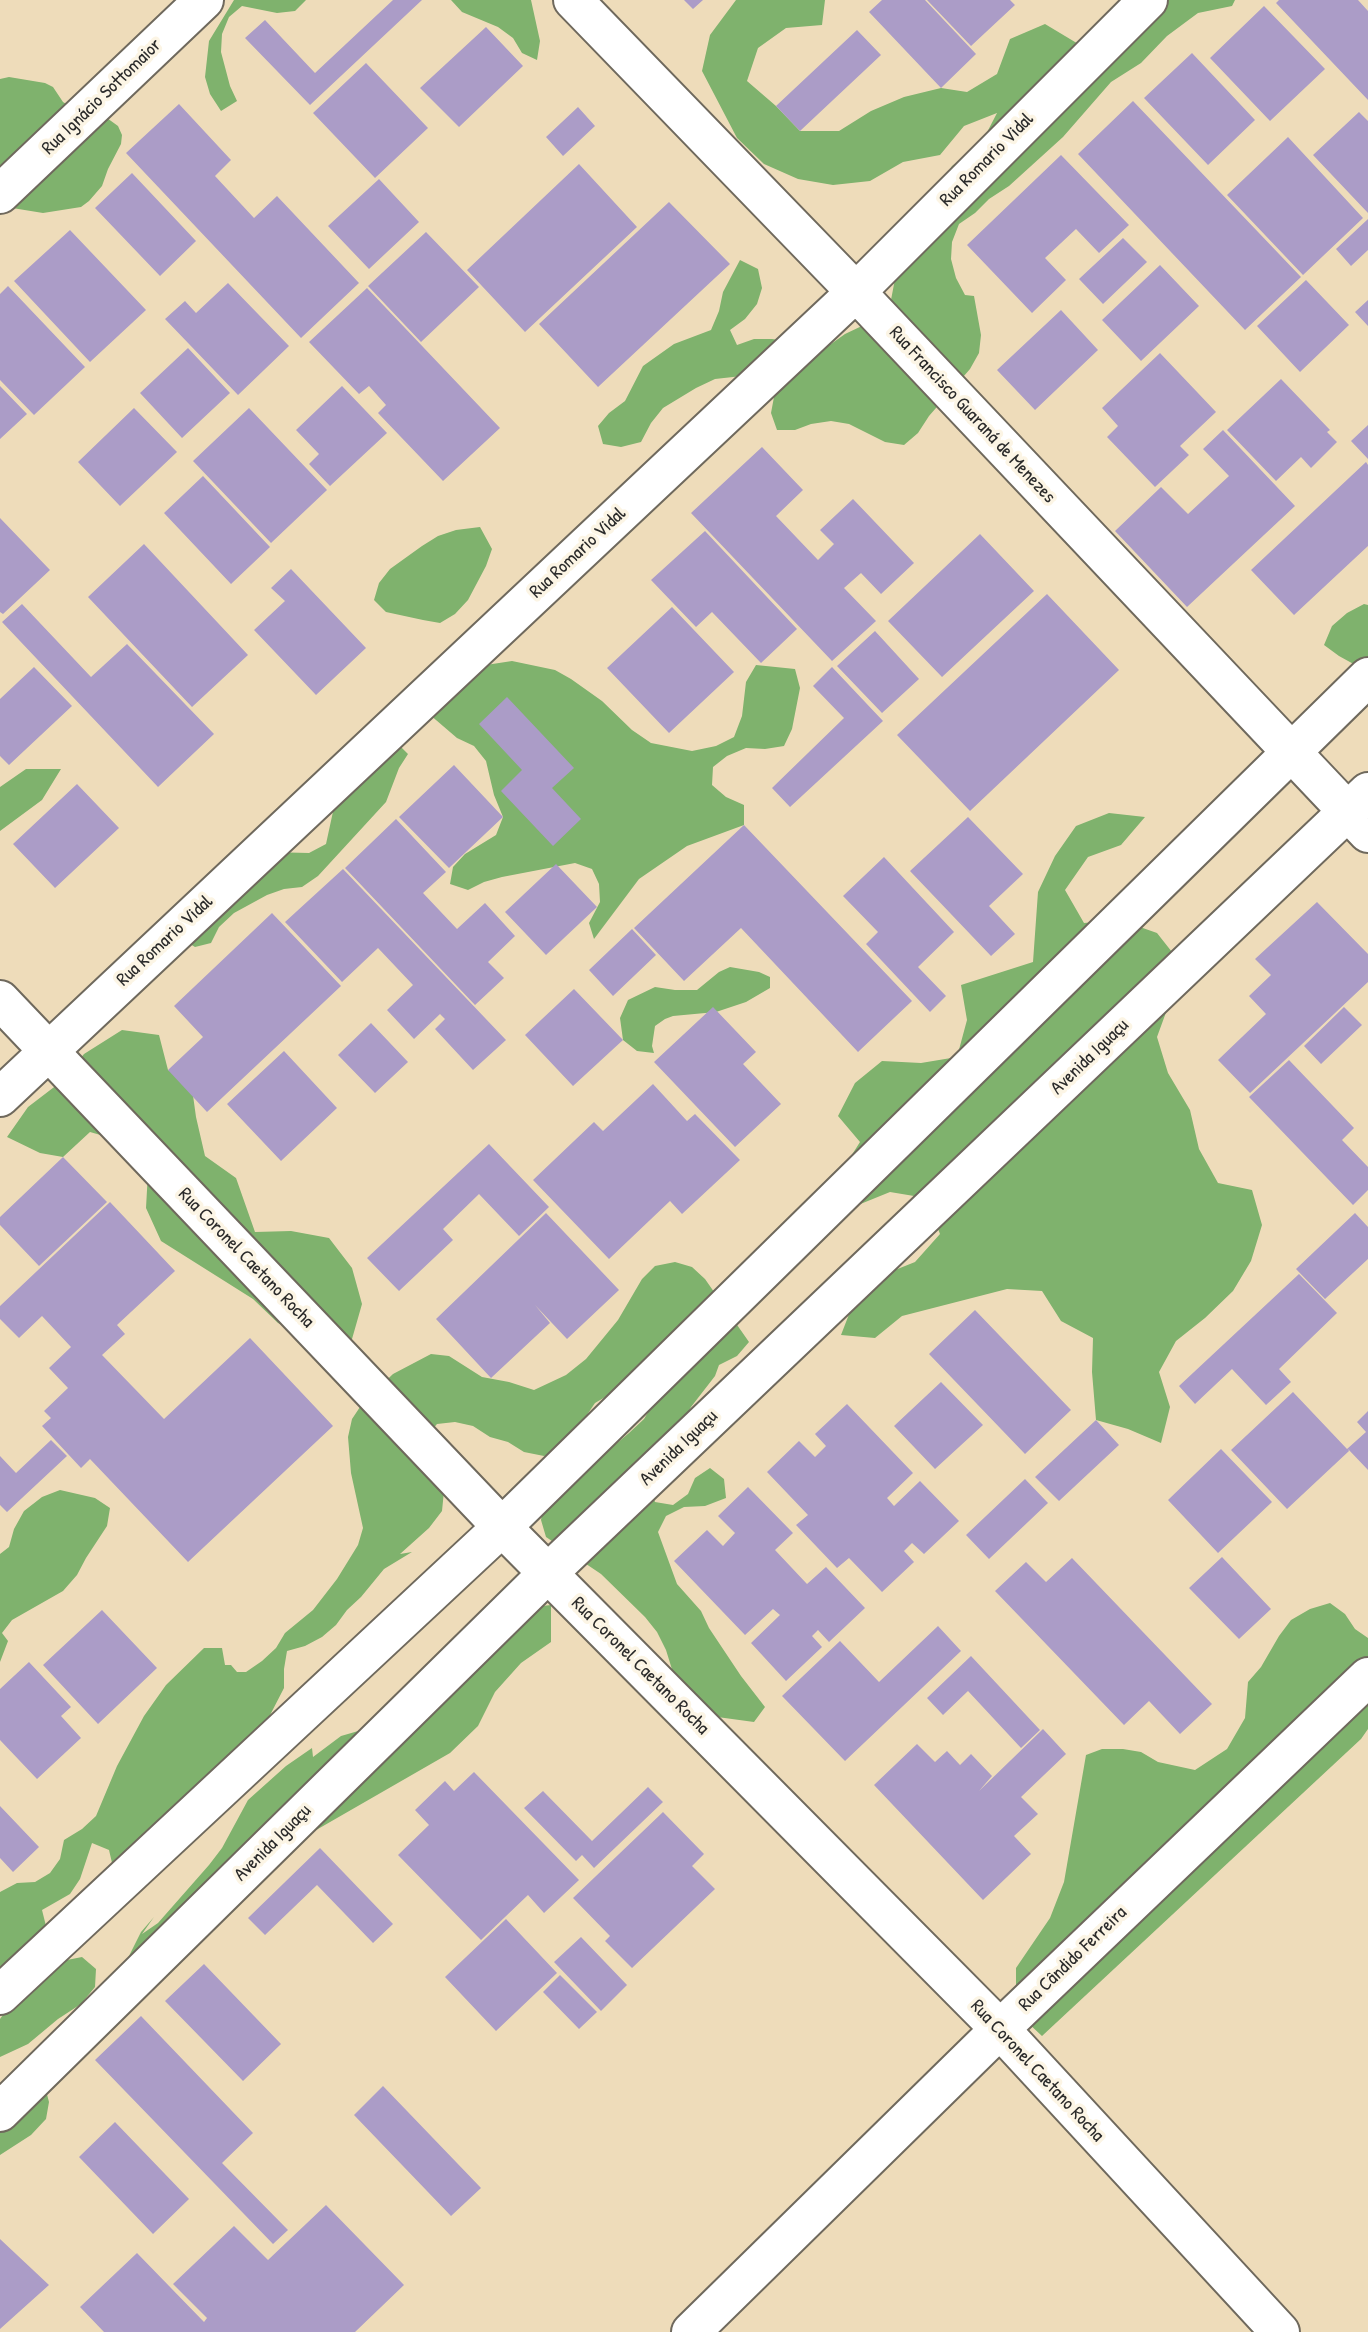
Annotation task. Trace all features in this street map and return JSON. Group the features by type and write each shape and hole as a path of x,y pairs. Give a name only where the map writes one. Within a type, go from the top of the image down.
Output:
{"street":[{"name":"Rua Ignácio Sottomaior","path":"0,194 204,0"},
{"name":"Rua Francisco Guaraná de Menezes","path":"573,0 856,292 1290,751 1361,812"},
{"name":"Rua Romario Vidal","path":"0,1097 856,292 1148,0"},
{"path":"0,1995 502,1527 1368,677"},
{"name":"Avenida Iguaçu","path":"0,2112 548,1573 1361,812"},
{"name":"Rua Coronel Caetano Rocha","path":"0,1000 502,1527 1000,2029 1280,2332"},
{"name":"Rua Cândido Ferreira","path":"691,2332 1000,2029 1368,1677"}],"green space":[{"path":"234,0 306,0 295,11 277,13 242,6 229,17 222,34 221,52 237,101 221,111 210,94 205,77 209,41"},
{"path":"451,0 531,0 540,41 537,60 522,53 513,38 498,27 462,12"},
{"path":"736,0 825,0 822,25 786,28 758,48 747,81 800,131 839,131 871,111 904,97 941,88 967,92 997,74 1010,39 1045,24 1080,45 1131,0 1235,0 1232,6 1198,13 1167,36 1141,63 1111,82 1063,137 1009,186 959,224 952,242 951,259 956,278 965,295 974,296 981,335 979,353 970,369 929,416 918,433 904,445 885,442 849,424 831,421 795,430 777,430 771,413 774,397 768,380 751,375 715,379 663,408 641,442 621,447 603,444 598,426 625,401 643,366 674,344 711,330 723,292 740,260 758,269 762,288 757,304 745,319 730,330 737,345 754,339 812,345 831,344 845,334 883,316 891,300 898,263 952,166 981,144 997,113 964,126 940,155 903,162 870,181 833,185 798,179 764,164 737,138 702,71 710,35"},
{"path":"9,77 45,83 53,87 63,102 71,107 100,113 118,126 122,135 121,144 102,186 81,207 43,213 0,206 0,79"},
{"path":"480,527 492,549 468,600 455,614 440,623 386,612 374,600 379,583 390,569 422,546 438,536 456,530"},
{"path":"1364,604 1368,605 1368,672 1324,645 1332,626 1347,613"},
{"path":"512,661 555,670 571,679 602,701 632,730 651,743 692,751 716,746 734,737 742,716 746,682 756,665 795,669 800,688 792,729 784,746 746,748 727,756 713,767 712,785 726,797 744,805 744,825 687,846 639,879 594,939 589,923 600,902 599,884 592,869 575,863 502,877 468,890 450,884 453,867 465,854 496,835 503,817 494,795 486,761 474,746 457,738 429,714 473,667"},
{"path":"394,740 408,754 399,768 386,802 318,876 302,887 267,895 234,913 219,927 211,943 195,947 182,939 269,852 309,853 326,844 334,807"},
{"path":"26,769 61,769 42,800 0,831 0,787"},
{"path":"1109,813 1145,817 1121,845 1088,857 1065,890 1084,923 1120,920 1157,933 1183,966 1157,1037 1168,1073 1190,1110 1199,1149 1218,1183 1252,1190 1262,1225 1251,1261 1233,1291 1176,1341 1159,1372 1170,1407 1161,1443 1128,1429 1096,1420 1092,1372 1093,1338 1061,1321 1042,1291 1007,1289 902,1316 875,1338 841,1335 853,1304 880,1276 915,1262 940,1234 926,1198 890,1192 858,1205 841,1172 860,1142 838,1116 855,1083 882,1061 921,1063 957,1057 967,1020 961,985 1033,962 1038,892 1055,856 1076,826"},
{"path":"730,967 759,972 770,977 770,988 746,1002 716,1012 665,1019 655,1026 652,1046 654,1053 637,1051 623,1040 620,1018 628,1000 655,987 697,990 719,972"},
{"path":"122,1030 159,1035 168,1070 191,1081 205,1156 236,1178 255,1232 291,1231 329,1238 352,1268 362,1304 352,1339 313,1340 278,1323 253,1299 161,1241 146,1208 148,1172 125,1142 90,1132 63,1157 40,1153 7,1137 28,1107 62,1081 84,1054"},
{"path":"675,1262 692,1267 705,1279 749,1342 737,1356 719,1365 715,1376 691,1407 649,1485 655,1502 673,1505 688,1494 695,1478 710,1468 724,1479 726,1498 705,1506 684,1507 666,1516 658,1532 677,1584 701,1611 741,1676 765,1707 754,1722 710,1716 679,1692 666,1650 645,1617 601,1574 546,1537 541,1520 545,1497 600,1452 629,1433 644,1419 653,1404 629,1383 595,1403 562,1452 544,1456 524,1452 473,1426 455,1422 437,1424 424,1439 444,1491 442,1511 429,1528 400,1554 412,1552 384,1569 336,1625 322,1637 287,1651 284,1688 267,1721 113,1867 109,1850 92,1843 80,1879 70,1894 42,1910 46,1926 0,1994 0,1892 17,1883 35,1882 50,1873 60,1859 64,1840 96,1816 117,1766 144,1716 166,1685 204,1648 222,1648 225,1665 231,1665 237,1672 246,1672 262,1661 276,1648 285,1633 313,1610 358,1545 363,1528 351,1473 348,1437 352,1419 362,1404 393,1374 431,1354 449,1356 482,1377 534,1390 566,1375 586,1359 618,1320 642,1279 655,1266"},
{"path":"60,1490 95,1498 110,1508 107,1526 77,1575 63,1591 12,1620 2,1633 8,1641 0,1662 0,1554 9,1547 14,1529 24,1511 42,1497"},
{"path":"1330,1603 1345,1614 1355,1629 1368,1638 1368,1729 1361,1739 1042,2036 1027,2022 1019,2005 1016,1968 1050,1918 1064,1882 1086,1755 1102,1749 1123,1749 1141,1752 1158,1762 1195,1770 1227,1749 1245,1718 1248,1682 1261,1667 1291,1620 1310,1609"},
{"path":"551,1605 551,1642 521,1663 495,1692 478,1726 450,1753 304,1837 44,2083 49,2102 46,2119 31,2135 0,2155 0,2117 125,1964 141,1932 154,1917 142,1934 158,1923 209,1865 222,1848 248,1800 286,1766 312,1748 313,1757 341,1736 379,1725 516,1609"},
{"path":"82,1957 96,1969 95,1987 81,2004 28,2044 0,2057 0,2019 7,2009 62,1961"}],"building":[{"path":"393,0 422,0 310,105 245,38 265,20 315,73"},
{"path":"684,0 703,0 693,9"},
{"path":"882,0 925,0 976,54 941,88 869,12"},
{"path":"927,0 1010,0 1015,5 971,46"},
{"path":"1279,0 1358,0 1368,11 1368,100 1276,3"},
{"path":"1264,6 1325,69 1270,121 1210,58"},
{"path":"486,27 523,66 459,127 420,88"},
{"path":"857,30 881,55 800,131 776,106"},
{"path":"1192,53 1255,120 1208,165 1144,98"},
{"path":"366,63 428,128 375,178 313,113"},
{"path":"1133,101 1301,277 1245,330 1078,154"},
{"path":"179,104 231,160 215,176 254,218 277,196 359,283 301,338 126,153"},
{"path":"578,107 595,126 563,156 546,137"},
{"path":"1359,112 1368,121 1368,213 1313,155"},
{"path":"1288,137 1363,218 1303,275 1227,195"},
{"path":"1061,155 1129,225 1099,253 1076,229 1045,258 1066,280 1032,313 967,245"},
{"path":"579,164 637,227 525,332 467,270"},
{"path":"132,173 196,241 160,276 95,208"},
{"path":"379,179 419,222 369,269 328,226"},
{"path":"669,202 730,264 598,387 539,324"},
{"path":"1368,219 1368,250 1351,266 1336,249"},
{"path":"70,230 146,310 90,362 14,281"},
{"path":"426,232 479,287 421,342 368,286"},
{"path":"1123,238 1147,262 1103,304 1079,279"},
{"path":"1160,265 1199,306 1141,361 1102,320"},
{"path":"1306,280 1349,325 1300,372 1257,326"},
{"path":"228,283 289,346 238,395 165,319 185,301 196,313"},
{"path":"8,286 85,367 34,415 0,380 0,294"},
{"path":"367,288 500,428 443,481 378,413 386,405 369,386 359,394 309,342"},
{"path":"1368,300 1368,326 1355,312"},
{"path":"1061,310 1098,350 1035,410 997,370"},
{"path":"188,348 230,393 182,438 140,393"},
{"path":"1160,353 1216,412 1180,446 1189,455 1155,487 1107,437 1118,426 1102,408"},
{"path":"1281,379 1330,430 1327,432 1337,442 1311,468 1301,457 1276,481 1227,430"},
{"path":"0,386 27,414 0,439"},
{"path":"342,386 387,433 330,486 309,464 319,454 296,430"},
{"path":"134,408 177,452 120,506 78,462"},
{"path":"249,408 327,490 271,543 193,461"},
{"path":"1368,425 1368,459 1351,441"},
{"path":"1223,430 1295,506 1187,607 1115,531 1161,487 1188,514 1229,476 1203,449"},
{"path":"762,447 803,490 776,516 818,560 834,544 820,530 853,499 914,563 881,594 861,573 844,588 876,621 832,661 691,513"},
{"path":"1366,462 1368,546 1294,615 1251,570"},
{"path":"203,476 270,547 231,584 164,513"},
{"path":"0,518 50,570 3,614 0,612"},
{"path":"705,531 797,629 761,663 712,612 696,627 651,580"},
{"path":"980,534 1034,591 942,677 888,621"},
{"path":"144,544 248,655 192,707 88,597"},
{"path":"291,569 366,648 316,695 254,630 285,601 271,588"},
{"path":"1047,594 1119,670 970,811 897,735"},
{"path":"22,604 91,677 127,644 214,734 158,787 2,622"},
{"path":"672,607 734,672 669,733 607,668"},
{"path":"875,631 919,679 882,713 837,666"},
{"path":"34,667 72,706 9,765 0,756 0,699"},
{"path":"832,667 883,721 790,807 772,788 844,718 813,686"},
{"path":"507,697 574,768 552,788 581,819 553,846 501,791 522,770 479,724"},
{"path":"454,765 503,817 449,868 399,817"},
{"path":"77,784 119,828 55,888 13,844"},
{"path":"968,817 1023,874 989,906 1015,934 991,956 910,871"},
{"path":"396,819 446,872 423,893 457,929 485,903 515,936 488,962 504,978 475,1005 345,868"},
{"path":"744,825 912,1001 858,1052 741,928 684,981 634,928"},
{"path":"884,857 954,932 918,967 946,996 930,1012 866,944 878,932 843,896"},
{"path":"556,864 597,907 546,955 505,912"},
{"path":"343,869 506,1040 473,1070 435,1029 445,1019 440,1014 414,1039 387,1010 413,985 378,948 342,982 285,922"},
{"path":"1317,902 1368,954 1368,982 1250,1093 1218,1060 1266,1014 1249,996 1271,975 1255,959"},
{"path":"272,913 341,986 207,1112 168,1070 203,1037 174,1006"},
{"path":"632,929 656,955 613,996 589,970"},
{"path":"574,989 623,1040 573,1086 525,1035"},
{"path":"713,1007 756,1052 743,1064 781,1104 735,1147 654,1062"},
{"path":"1344,1007 1362,1025 1321,1064 1304,1046"},
{"path":"371,1023 408,1062 375,1093 338,1055"},
{"path":"284,1051 337,1108 281,1161 227,1104"},
{"path":"1289,1060 1354,1128 1342,1140 1368,1167 1368,1190 1353,1205 1249,1097"},
{"path":"653,1084 687,1121 695,1114 740,1160 682,1214 670,1201 609,1259 533,1180 594,1122 603,1131"},
{"path":"489,1144 549,1207 519,1236 479,1194 443,1229 453,1240 399,1291 367,1258"},
{"path":"63,1157 107,1202 39,1266 0,1225 0,1217"},
{"path":"110,1202 175,1271 117,1325 125,1334 102,1355 164,1419 250,1338 333,1426 188,1562 90,1459 81,1468 42,1426 51,1418 44,1411 68,1388 49,1368 71,1347 42,1316 19,1338 0,1319 0,1306"},
{"path":"546,1213 619,1290 567,1339 535,1305 550,1323 491,1378 436,1319"},
{"path":"1355,1213 1368,1227 1368,1259 1325,1299 1296,1269"},
{"path":"1299,1274 1337,1313 1279,1369 1291,1382 1266,1405 1232,1369 1195,1404 1179,1386"},
{"path":"975,1310 1071,1410 1025,1454 929,1354"},
{"path":"941,1382 983,1425 935,1469 894,1426"},
{"path":"1293,1392 1347,1449 1366,1432 1357,1422 1368,1411 1368,1470 1348,1449 1349,1451 1287,1509 1231,1450"},
{"path":"847,1404 913,1473 887,1498 894,1506 920,1481 959,1521 924,1554 912,1543 904,1551 914,1562 882,1592 849,1558 837,1568 796,1525 808,1515 767,1472 799,1441 815,1457 826,1446 815,1434"},
{"path":"1096,1420 1119,1445 1059,1501 1035,1477"},
{"path":"51,1440 67,1456 7,1512 0,1505 0,1456 16,1473"},
{"path":"1221,1449 1272,1502 1218,1553 1168,1500"},
{"path":"1025,1479 1048,1503 989,1559 966,1535"},
{"path":"748,1487 793,1533 775,1550 807,1584 826,1567 865,1608 829,1642 818,1630 812,1636 822,1647 786,1681 751,1643 780,1615 773,1609 745,1635 674,1561 707,1530 723,1546 735,1533 718,1516"},
{"path":"1222,1557 1271,1609 1239,1639 1189,1588"},
{"path":"1072,1558 1212,1704 1180,1734 1149,1701 1124,1725 995,1591 1026,1562 1046,1582"},
{"path":"102,1610 157,1668 98,1724 43,1665"},
{"path":"938,1626 961,1651 845,1761 782,1696 840,1641 879,1682"},
{"path":"971,1656 1040,1730 1021,1748 968,1691 943,1715 927,1698"},
{"path":"29,1662 71,1707 61,1716 81,1738 37,1779 0,1740 0,1689"},
{"path":"1043,1729 1066,1754 1021,1797 1038,1814 1014,1836 1031,1854 983,1900 874,1785 917,1744 935,1762 947,1751 960,1765 971,1754 992,1776 979,1791"},
{"path":"474,1772 579,1880 544,1913 528,1895 481,1940 398,1855 429,1825 415,1810 445,1781 454,1791"},
{"path":"648,1787 663,1802 594,1868 582,1855 576,1861 524,1808 543,1791 592,1841"},
{"path":"0,1806 39,1847 13,1872 0,1858"},
{"path":"663,1812 704,1854 692,1866 715,1889 632,1968 605,1941 610,1936 573,1898"},
{"path":"320,1848 393,1924 373,1943 317,1885 265,1935 248,1918"},
{"path":"506,1919 557,1973 496,2031 445,1977"},
{"path":"581,1937 627,1985 601,2011 554,1962"},
{"path":"204,1964 281,2044 243,2081 165,2001"},
{"path":"560,1975 597,2012 579,2029 543,1992"},
{"path":"141,2016 253,2133 222,2163 288,2230 273,2244 95,2060"},
{"path":"383,2086 481,2188 451,2216 354,2115"},
{"path":"115,2122 189,2199 153,2234 79,2157"},
{"path":"326,2205 404,2285 355,2332 104,2332 80,2307 137,2253 204,2322 207,2318 173,2284 234,2226 268,2260"},
{"path":"0,2239 49,2285 0,2329"}]}
